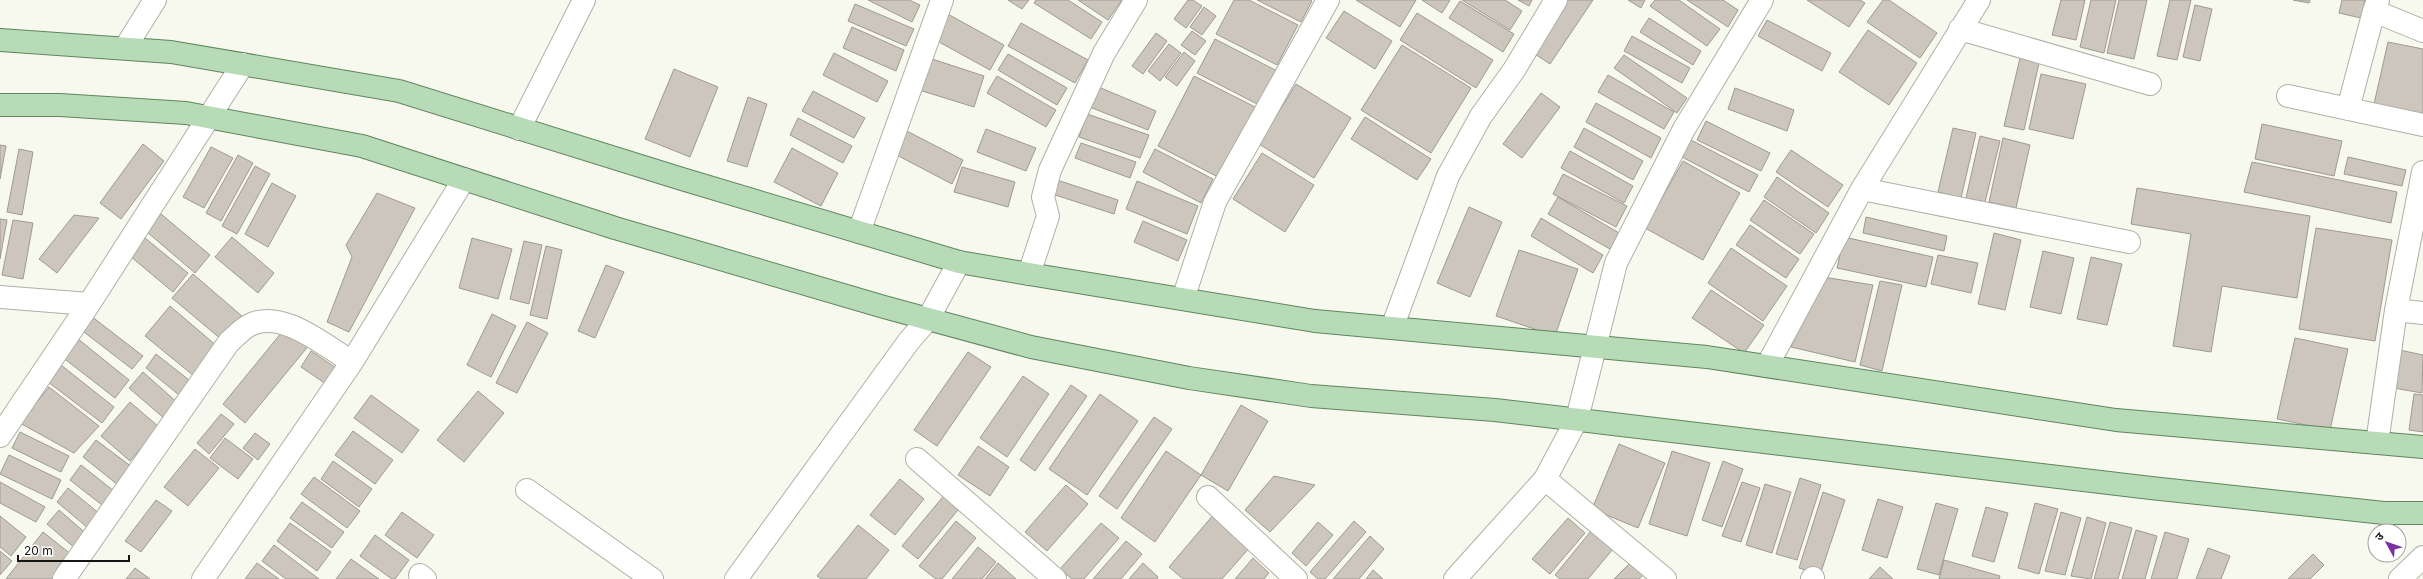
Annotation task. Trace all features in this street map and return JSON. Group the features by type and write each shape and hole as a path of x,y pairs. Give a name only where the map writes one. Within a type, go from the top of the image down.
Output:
{"main road":[{"path":"0,40 171,52 400,92 959,262 1029,274 1315,321 1707,357 2116,420 2423,447"},
{"path":"0,105 76,106 186,113 362,146 615,228 1031,348 1189,378 1311,396 1495,410 1577,419 2152,488 2384,514 2423,513"}],"street":[{"path":"125,48 155,0"},
{"path":"519,129 584,0"},
{"path":"859,232 942,0"},
{"path":"1029,274 1048,216 1043,197 1050,170 1104,53 1136,0"},
{"path":"1183,299 1215,202 1328,0"},
{"path":"1392,328 1448,176 1482,116 1514,70 1556,0"},
{"path":"1455,579 1545,479 1577,419 1597,347 1616,263 1684,129 1762,0"},
{"path":"1767,366 1862,189 1979,0"},
{"path":"2348,109 2376,5 2423,31"},
{"path":"1960,29 2150,84"},
{"path":"0,436 89,304 243,64"},
{"path":"2288,96 2423,125"},
{"path":"2377,443 2396,310 2423,172"},
{"path":"203,579 352,362 464,179"},
{"path":"1862,189 2129,242"},
{"path":"736,579 909,341 928,319 959,262"},
{"path":"0,297 89,304"},
{"path":"2396,310 2423,313"},
{"path":"64,579 229,342 248,326 265,321 288,323 352,362"},
{"path":"917,459 1055,579"},
{"path":"1545,479 1665,579"},
{"path":"527,490 652,579"},
{"path":"1208,497 1296,579"},
{"path":"2400,579 2423,557"}],"building":[{"path":"868,0 909,0 920,5 912,22"},
{"path":"1008,0 1029,0 1022,9"},
{"path":"1036,0 1068,0 1102,22 1091,39 1034,3"},
{"path":"1078,0 1120,0 1121,1 1108,20"},
{"path":"1188,0 1193,0 1202,6 1186,28 1174,19"},
{"path":"1234,0 1249,0 1298,25 1277,65 1216,34"},
{"path":"1257,0 1310,0 1312,1 1301,22"},
{"path":"1356,0 1416,0 1400,27"},
{"path":"1422,0 1450,0 1442,13"},
{"path":"1462,0 1505,0 1522,11 1510,30"},
{"path":"1518,0 1532,0 1529,6"},
{"path":"1567,0 1593,0 1550,64 1532,52"},
{"path":"1628,0 1645,0 1641,8"},
{"path":"1655,0 1679,0 1720,29 1707,46 1650,6"},
{"path":"1687,0 1723,0 1738,10 1728,27"},
{"path":"1807,0 1860,0 1865,3 1849,27"},
{"path":"1883,0 1889,0 1937,33 1920,58 1867,22"},
{"path":"2061,0 2085,0 2076,40 2052,35"},
{"path":"2091,0 2116,0 2104,53 2080,47"},
{"path":"2119,0 2147,0 2134,59 2107,53"},
{"path":"2170,0 2191,0 2177,60 2157,56"},
{"path":"2293,0 2310,0 2309,3"},
{"path":"2342,0 2365,0 2361,18 2339,13"},
{"path":"1460,1 1514,34 1503,52 1449,18"},
{"path":"855,4 914,29 906,46 848,21"},
{"path":"2195,5 2212,9 2200,61 2183,57"},
{"path":"1204,7 1216,16 1202,35 1190,27"},
{"path":"1344,11 1392,41 1375,69 1326,38"},
{"path":"944,12 1004,45 990,70 930,37"},
{"path":"1417,13 1493,60 1476,88 1400,40"},
{"path":"1649,18 1701,51 1693,65 1640,32"},
{"path":"1767,20 1831,53 1822,71 1758,36"},
{"path":"1021,23 1088,60 1075,83 1008,46"},
{"path":"852,27 904,50 896,71 843,48"},
{"path":"1868,30 1917,63 1889,105 1839,72"},
{"path":"1192,31 1206,41 1195,55 1181,45"},
{"path":"1156,33 1167,41 1143,74 1132,66"},
{"path":"1632,36 1690,68 1682,83 1624,51"},
{"path":"1215,39 1277,71 1259,105 1197,73"},
{"path":"2388,42 2423,49 2423,115 2374,104"},
{"path":"1169,44 1181,53 1160,81 1148,71"},
{"path":"1402,45 1471,88 1431,153 1361,110"},
{"path":"1184,52 1195,61 1177,86 1165,77"},
{"path":"834,53 888,81 877,102 823,75"},
{"path":"1008,54 1067,88 1057,105 998,70"},
{"path":"1624,55 1687,98 1677,113 1614,68"},
{"path":"929,58 984,76 974,107 919,90"},
{"path":"2020,58 2039,63 2024,130 2004,126"},
{"path":"674,69 718,87 690,157 645,139"},
{"path":"2041,74 2086,84 2073,139 2029,129"},
{"path":"1608,75 1674,112 1664,129 1598,92"},
{"path":"997,76 1056,110 1046,127 987,93"},
{"path":"1194,76 1255,107 1218,177 1158,146"},
{"path":"1296,84 1351,118 1314,178 1259,144"},
{"path":"1096,86 1156,111 1148,130 1087,106"},
{"path":"1735,88 1794,110 1787,131 1728,109"},
{"path":"813,91 865,118 854,138 802,111"},
{"path":"1541,93 1560,107 1522,158 1503,144"},
{"path":"748,97 767,104 747,167 727,161"},
{"path":"1596,103 1661,138 1651,158 1586,122"},
{"path":"1087,114 1149,135 1140,158 1079,137"},
{"path":"1365,117 1431,159 1417,180 1351,139"},
{"path":"798,118 852,146 843,163 790,135"},
{"path":"1706,121 1770,153 1761,171 1697,140"},
{"path":"2262,124 2342,141 2334,176 2255,159"},
{"path":"901,128 963,160 952,184 889,151"},
{"path":"1584,128 1643,161 1633,180 1574,147"},
{"path":"1953,128 1976,133 1961,198 1938,192"},
{"path":"986,129 1036,148 1026,171 977,152"},
{"path":"1980,136 2000,141 1985,202 1966,198"},
{"path":"2003,138 2030,145 2016,208 1989,202"},
{"path":"1691,140 1758,175 1749,192 1682,157"},
{"path":"1081,143 1136,162 1130,178 1075,158"},
{"path":"143,144 164,161 121,219 100,203"},
{"path":"0,145 6,146 0,179"},
{"path":"211,147 233,158 204,208 183,197"},
{"path":"792,148 838,173 821,206 774,182"},
{"path":"19,149 33,152 22,215 7,212"},
{"path":"1155,149 1213,179 1201,203 1143,172"},
{"path":"1791,150 1843,185 1828,207 1776,172"},
{"path":"1570,151 1633,186 1624,203 1561,168"},
{"path":"1262,153 1314,185 1285,232 1233,199"},
{"path":"238,155 253,163 221,221 206,213"},
{"path":"2348,157 2406,170 2402,186 2344,174"},
{"path":"1683,161 1740,193 1703,260 1645,228"},
{"path":"2252,162 2397,192 2391,223 2244,192"},
{"path":"255,166 270,174 237,234 222,226"},
{"path":"962,167 1015,182 1008,207 954,192"},
{"path":"1563,174 1627,206 1616,227 1553,194"},
{"path":"1777,177 1829,213 1816,233 1764,197"},
{"path":"1054,179 1118,200 1114,214 1049,193"},
{"path":"1137,181 1198,206 1187,234 1126,209"},
{"path":"272,183 296,196 268,247 245,234"},
{"path":"2137,188 2310,216 2297,298 2222,286 2211,352 2173,346 2191,234 2131,224"},
{"path":"377,193 415,208 349,332 327,322 352,257 346,245"},
{"path":"1558,197 1619,233 1610,249 1548,214"},
{"path":"1764,200 1814,234 1800,254 1750,220"},
{"path":"1469,207 1502,222 1470,297 1437,283"},
{"path":"161,214 210,255 195,273 147,232"},
{"path":"74,215 99,218 57,273 39,259"},
{"path":"1866,217 1947,236 1944,251 1863,233"},
{"path":"1541,218 1603,255 1593,273 1531,236"},
{"path":"0,219 7,220 0,259"},
{"path":"13,220 33,223 23,279 2,275"},
{"path":"1143,221 1187,240 1178,261 1134,242"},
{"path":"1750,225 1799,259 1786,278 1736,245"},
{"path":"2316,228 2392,240 2375,341 2299,329"},
{"path":"1994,233 2021,240 2005,310 1978,304"},
{"path":"232,237 274,273 258,293 215,257"},
{"path":"1844,237 1933,257 1926,287 1837,268"},
{"path":"145,238 188,273 173,292 130,256"},
{"path":"472,238 512,249 498,299 459,288"},
{"path":"524,241 542,245 529,304 510,299"},
{"path":"546,246 562,250 547,319 530,315"},
{"path":"1731,248 1787,286 1763,321 1708,283"},
{"path":"1519,250 1578,269 1555,336 1496,316"},
{"path":"2043,251 2074,258 2061,314 2030,307"},
{"path":"1938,255 1978,263 1971,293 1931,284"},
{"path":"2091,257 2122,264 2107,325 2077,319"},
{"path":"606,265 624,272 595,338 578,331"},
{"path":"193,274 243,317 222,340 172,298"},
{"path":"1823,277 1873,285 1855,362 1791,347"},
{"path":"1880,281 1902,285 1882,371 1860,365"},
{"path":"1711,290 1764,325 1744,353 1692,318"},
{"path":"170,306 218,347 194,376 145,336"},
{"path":"492,314 516,326 491,377 467,365"},
{"path":"91,316 143,356 132,369 80,329"},
{"path":"527,322 548,333 517,393 496,383"},
{"path":"287,326 310,344 245,423 223,404"},
{"path":"72,334 129,380 115,398 57,353"},
{"path":"2295,338 2348,349 2330,430 2277,419"},
{"path":"2395,349 2423,355 2422,393 2388,387"},
{"path":"311,351 336,368 326,384 301,367"},
{"path":"968,352 991,367 937,446 914,430"},
{"path":"156,354 189,380 179,395 146,368"},
{"path":"61,365 114,407 102,423 48,382"},
{"path":"143,372 179,404 165,419 129,388"},
{"path":"1023,376 1049,394 1007,457 980,438"},
{"path":"1071,385 1087,396 1035,471 1020,460"},
{"path":"49,387 99,426 74,453 20,423"},
{"path":"478,391 504,413 464,462 437,440"},
{"path":"1100,394 1138,421 1087,495 1049,469"},
{"path":"2414,394 2423,395 2423,432 2409,430"},
{"path":"371,395 419,430 402,453 354,418"},
{"path":"130,402 159,427 130,461 101,436"},
{"path":"1241,405 1268,421 1228,491 1201,475"},
{"path":"221,414 234,424 209,454 197,443"},
{"path":"1154,417 1172,429 1117,509 1099,496"},
{"path":"353,431 393,460 375,484 335,455"},
{"path":"20,432 69,456 61,472 12,448"},
{"path":"255,433 270,444 258,460 243,448"},
{"path":"225,438 253,459 238,479 210,458"},
{"path":"96,440 132,467 118,485 83,457"},
{"path":"1619,444 1665,463 1638,528 1592,509"},
{"path":"978,446 1009,467 990,496 958,475"},
{"path":"195,449 219,468 188,506 164,487"},
{"path":"1166,451 1201,475 1155,542 1121,518"},
{"path":"1672,451 1710,463 1687,536 1649,524"},
{"path":"9,455 61,480 52,499 0,474"},
{"path":"333,461 372,489 359,507 321,479"},
{"path":"1723,461 1743,469 1722,527 1702,520"},
{"path":"81,465 119,495 107,509 70,480"},
{"path":"1274,476 1315,485 1270,532 1245,510"},
{"path":"314,477 360,511 347,528 301,494"},
{"path":"1800,478 1821,485 1797,560 1776,554"},
{"path":"900,479 924,499 895,535 870,515"},
{"path":"0,482 45,507 36,522 0,503"},
{"path":"1742,482 1760,488 1741,542 1722,536"},
{"path":"1765,484 1791,492 1772,553 1746,545"},
{"path":"1066,485 1088,504 1047,551 1025,532"},
{"path":"68,488 100,514 88,528 57,502"},
{"path":"1823,492 1845,500 1820,575 1799,568"},
{"path":"946,493 962,505 918,559 902,546"},
{"path":"1878,499 1903,507 1887,558 1862,550"},
{"path":"156,500 172,511 141,552 125,541"},
{"path":"302,502 344,532 332,548 290,518"},
{"path":"1936,503 1958,509 1939,575 1917,569"},
{"path":"2035,503 2058,509 2039,574 2018,568"},
{"path":"1986,507 2008,513 1994,562 1972,556"},
{"path":"59,510 89,536 77,550 47,524"},
{"path":"402,512 434,535 417,558 385,535"},
{"path":"2061,512 2081,518 2065,575 2045,571"},
{"path":"1214,514 1251,546 1222,579 1183,579 1169,567"},
{"path":"0,516 26,537 11,556 0,547"},
{"path":"2087,517 2106,523 2091,579 2071,576"},
{"path":"1568,518 1585,533 1550,574 1532,559"},
{"path":"956,521 976,538 942,579 936,579 919,566"},
{"path":"1354,521 1366,532 1325,579 1318,579 1310,572"},
{"path":"1318,522 1333,535 1306,566 1292,553"},
{"path":"2110,522 2132,528 2118,579 2094,579"},
{"path":"290,523 331,552 317,571 277,541"},
{"path":"1101,523 1119,538 1084,579 1072,579 1060,569"},
{"path":"858,525 889,550 866,579 821,579 817,576"},
{"path":"2136,530 2157,536 2145,579 2122,579"},
{"path":"1591,531 1613,549 1588,579 1560,579 1555,575"},
{"path":"43,532 72,555 53,579 6,579"},
{"path":"2165,532 2189,539 2177,579 2151,579"},
{"path":"375,535 409,560 395,579 392,579 360,556"},
{"path":"1370,536 1384,549 1359,579 1333,579"},
{"path":"1126,541 1142,554 1121,579 1093,579"},
{"path":"274,545 319,579 286,579 262,561"},
{"path":"978,547 996,562 982,579 952,579"},
{"path":"2208,548 2230,556 2221,579 2196,579"},
{"path":"0,551 12,561 0,575"},
{"path":"2313,554 2324,565 2310,579 2288,579"},
{"path":"1253,558 1269,573 1264,579 1235,579"},
{"path":"351,559 379,579 336,579"},
{"path":"1634,559 1647,572 1639,579 1614,579"},
{"path":"1944,560 2000,576 1999,579 1939,579"},
{"path":"257,563 279,579 245,579"},
{"path":"998,563 1016,579 985,579"},
{"path":"1143,563 1158,577 1157,579 1129,579"},
{"path":"1880,567 1893,579 1869,579"},
{"path":"135,568 150,579 126,579"},
{"path":"1373,570 1383,579 1366,579"}]}
